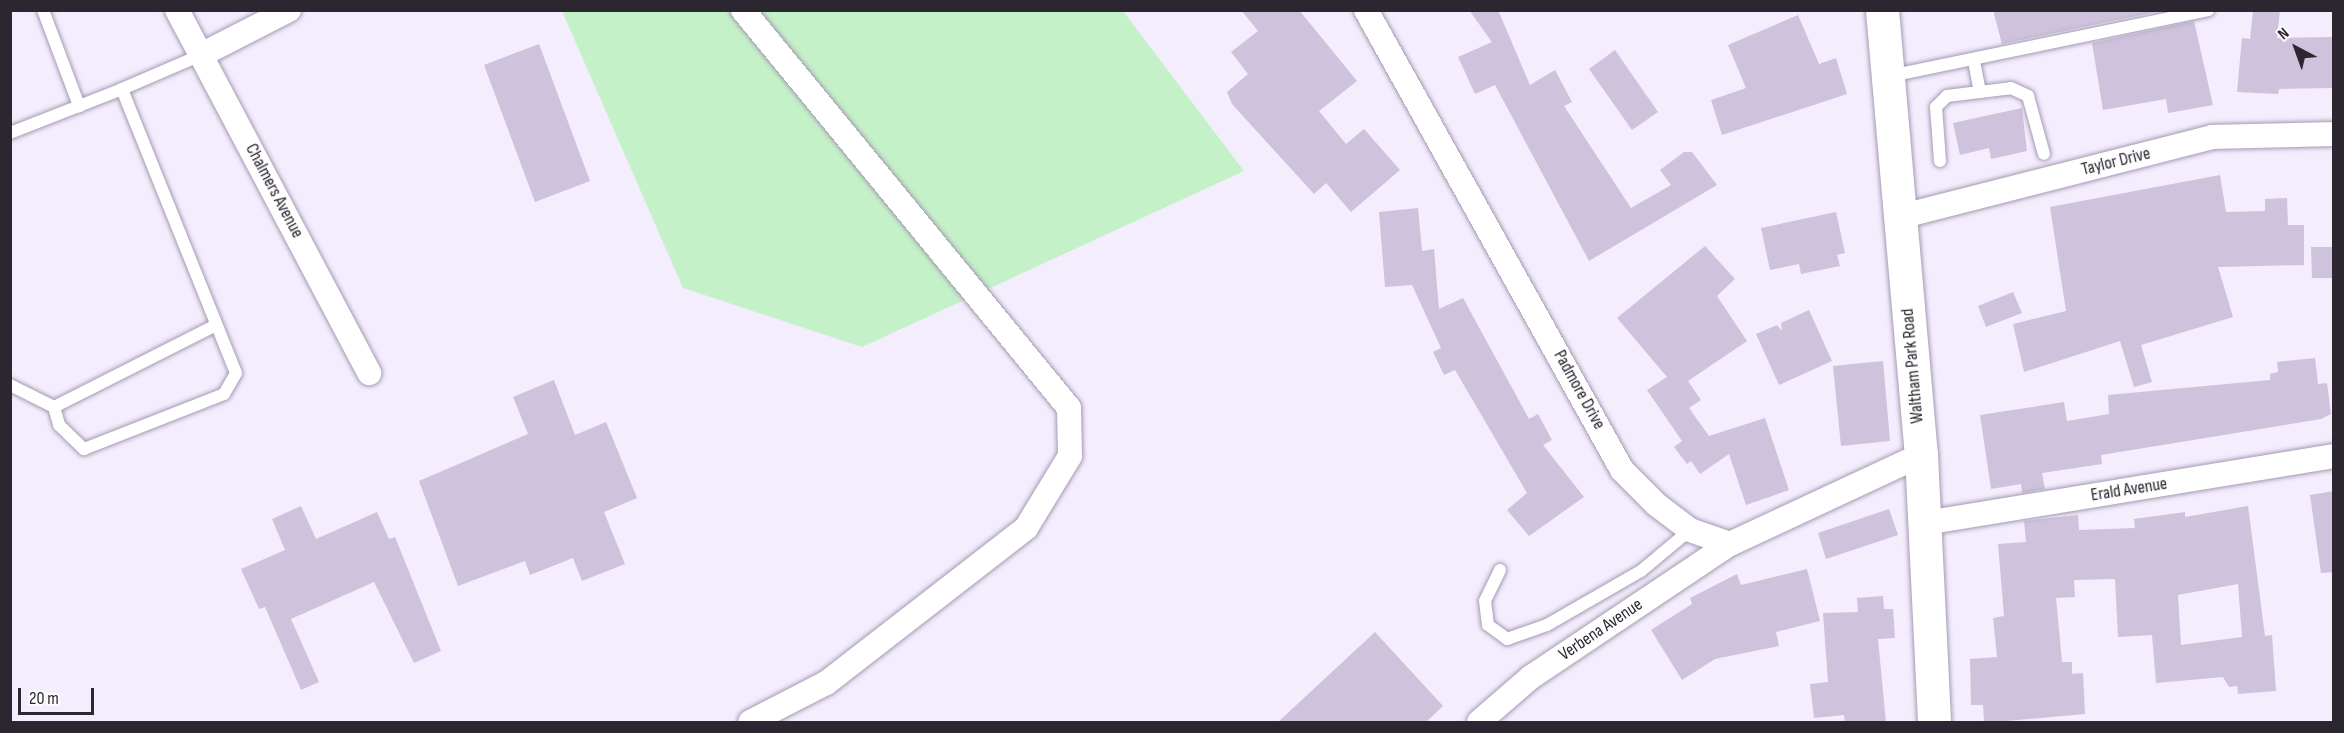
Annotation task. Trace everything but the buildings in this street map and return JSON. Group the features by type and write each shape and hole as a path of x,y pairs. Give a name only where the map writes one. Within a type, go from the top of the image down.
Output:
{"main road":[{"name":"Waltham Park Road","path":"1882,10 1903,216 1921,455 1934,723"}],"street":[{"name":"Chalmers Avenue","path":"177,10 369,373"},
{"path":"201,55 289,10"},
{"path":"743,10 1069,408 1070,456 1026,528 826,683 750,723"},
{"name":"Padmore Drive","path":"1366,10 1622,470 1690,530 1730,544"},
{"name":"Taylor Drive","path":"1903,216 2212,137 2334,134"},
{"path":"1730,544 1921,455"},
{"name":"Erald Avenue","path":"1924,523 2334,456"},
{"name":"Verbena Avenue","path":"1479,723 1531,677 1730,544"}],"lane":[{"path":"43,10 79,106"},
{"path":"1888,76 2208,10"},
{"path":"10,133 201,55"},
{"path":"1974,60 1980,92"},
{"path":"1940,161 1938,102 1980,92 2011,88 2028,96 2044,154"},
{"path":"10,385 54,407 59,425 84,449 224,394 236,374 122,89"},
{"path":"54,407 216,325"},
{"path":"1500,570 1485,601 1488,625 1507,639 1547,625 1641,571 1690,530"}],"green space":[{"path":"562,11 1123,11 1244,171 862,347 683,288"}]}
